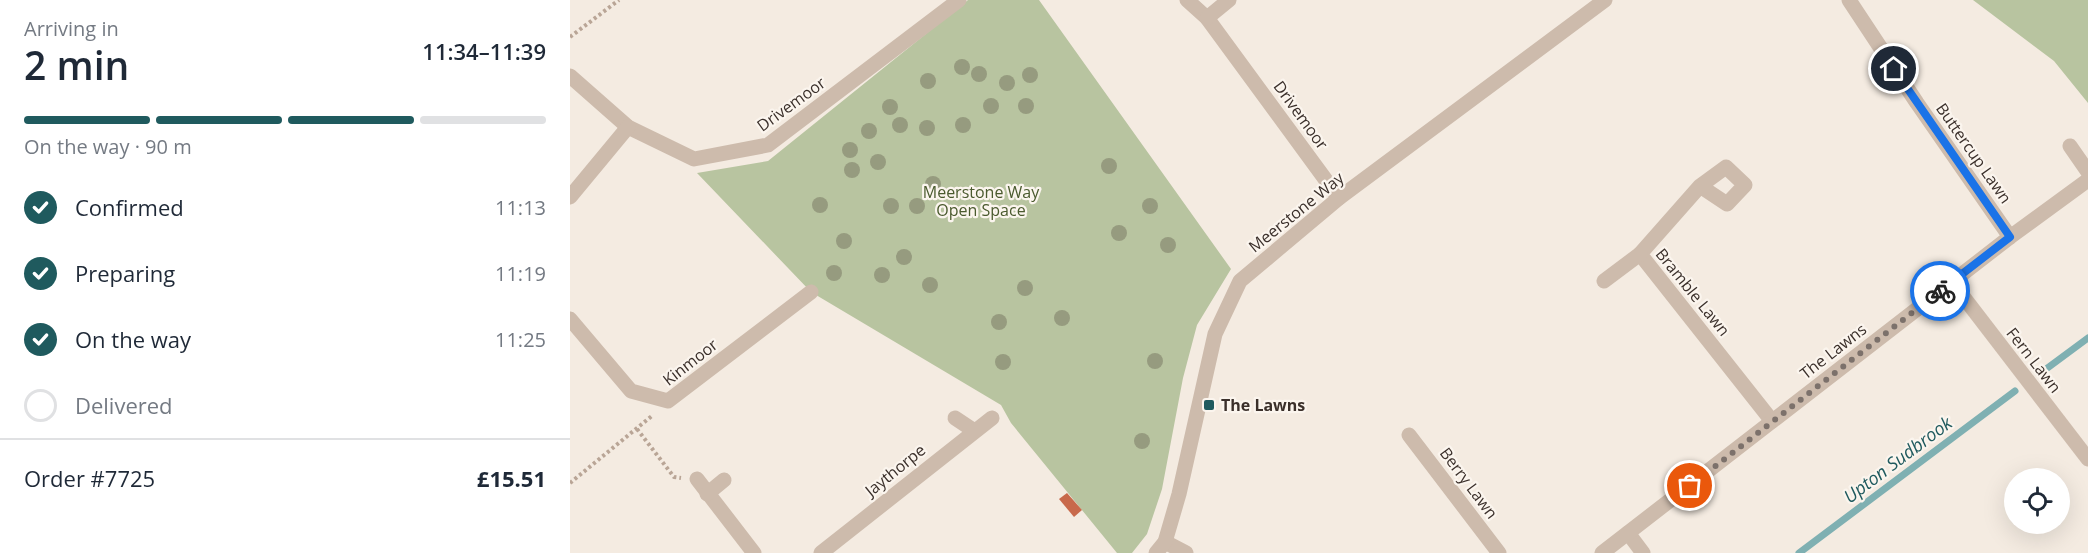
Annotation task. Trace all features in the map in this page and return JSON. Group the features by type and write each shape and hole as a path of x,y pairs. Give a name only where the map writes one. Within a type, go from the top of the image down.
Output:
{"street":[{"name":"Drivemoor","path":"570,76 628,127 694,159 768,146 959,0"},
{"name":"Drivemoor","path":"1186,0 1207,18 1339,198"},
{"path":"1207,18 1229,0"},
{"name":"Meerstone Way","path":"1160,547 1179,494 1215,334 1240,281 1339,198 1605,0"},
{"name":"Buttercup Lawn","path":"1849,0 2010,237"},
{"path":"570,197 628,127"},
{"path":"2070,146 2088,172"},
{"name":"Bramble Lawn","path":"1700,186 1727,204 1745,185 1726,167 1700,186 1640,254 1772,421"},
{"name":"The Lawns","path":"1602,553 2010,237 2088,180"},
{"path":"1604,281 1640,254"},
{"name":"Fern Lawn","path":"1952,282 2088,459"},
{"name":"Kinmoor","path":"570,319 631,391 668,401 811,292"},
{"name":"Jaythorpe","path":"821,553 992,417"},
{"path":"955,418 973,430"},
{"name":"Berry Lawn","path":"1409,435 1499,553"},
{"path":"697,479 754,553"},
{"path":"707,494 724,480"},
{"path":"1628,534 1643,553"},
{"path":"1160,547 1186,553"}],"path":[{"path":"570,37 619,0"},
{"path":"570,483 668,401"},
{"path":"637,429 674,477 697,479"}],"green space":[{"name":"Meerstone Way Open Space","path":"968,0 1039,0 1231,269 1197,325 1183,378 1162,489 1147,534 1132,553 1117,553 1011,423 1001,405 811,292 697,173 768,161"},
{"path":"1973,0 2088,0 2088,103 2054,61"}],"building":[{"path":"1067,493 1082,510 1074,517 1059,499"}],"waterway":[{"name":"Upton Sudbrook","path":"2042,372 2088,338"},
{"name":"Upton Sudbrook","path":"1799,553 2015,391"}],"way so far":[{"path":"1690,486 1940,291"}],"place":[{"name":"The Lawns","path":"1209,405"}],"route":[{"path":"1894,69 2010,237 1940,291"}]}
